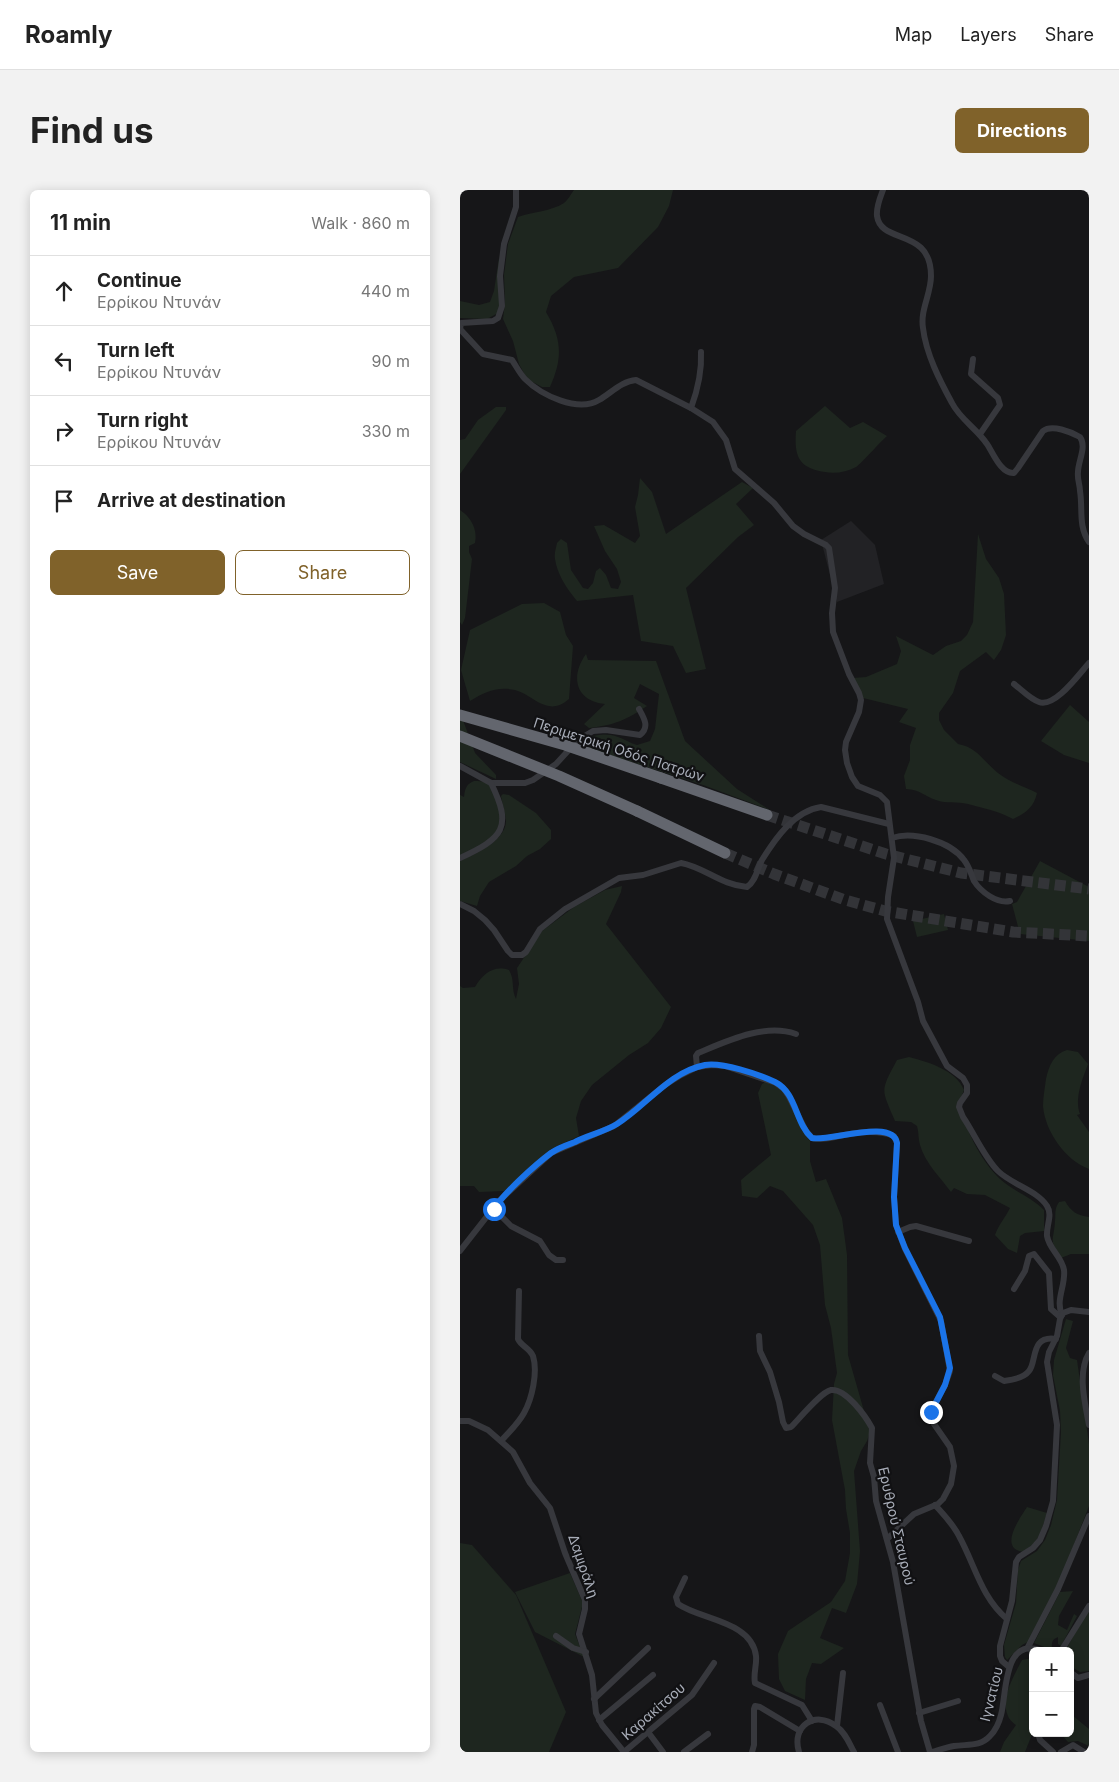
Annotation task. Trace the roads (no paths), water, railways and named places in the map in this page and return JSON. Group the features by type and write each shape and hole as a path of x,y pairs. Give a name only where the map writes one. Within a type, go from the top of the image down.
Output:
{"highway":[{"name":"Περιμετρική Οδός Πατρών","path":"460,715 565,745 768,815"},
{"path":"460,736 559,776 725,853"}],"street":[{"path":"516,190 516,207 504,244 500,276 502,306 498,318 493,321 461,323 460,329 484,354 512,360 526,380 550,396 574,405 584,406 598,402 624,383 636,380 691,408 712,422 726,440 735,469 774,503 793,526 829,548 835,588 832,613 833,632 849,674 860,693 861,700 859,712 846,739 846,758 850,773 857,784 880,795 886,800 888,806 894,862 888,897 887,919 918,1002 923,1021 947,1066 963,1078 967,1085 967,1093 960,1103 960,1112 993,1166 1008,1179 1041,1199 1048,1208 1048,1240 1064,1270 1059,1306 1061,1316 1056,1339 1049,1352 1047,1362 1057,1425 1053,1501 1040,1540 1033,1548 1019,1557 1016,1562 1012,1601 1000,1654 1003,1663 1009,1667"},
{"path":"883,190 877,207 877,215 882,226 918,245 927,253 931,276 922,320 926,343 953,406 980,434 1003,469 1011,473 1018,468 1046,429 1053,428 1080,437 1083,444 1078,472 1081,518 1084,532 1089,542"},
{"path":"691,408 698,389 701,352"},
{"path":"973,359 971,374 998,398 1000,405 980,434"},
{"path":"1014,684 1038,701 1049,703 1058,697 1089,663"},
{"path":"460,766 492,783 518,784 533,780 556,764 578,740 593,731 606,730 640,734 644,732 646,726 645,719 639,709"},
{"path":"460,858 476,851 494,838 501,830 503,821 502,811 492,783"},
{"path":"460,904 474,911 485,920 512,955 522,955 526,952 540,928 550,920 565,909 619,878 643,875 681,863 687,864 719,880 748,887 752,884 762,860 787,826 798,816 812,808 821,807 889,824"},
{"path":"892,838 918,836 929,838 944,845 962,858 975,882 982,889 999,900 1010,901"},
{"path":"697,1067 696,1056 698,1053 722,1043 763,1031 786,1030 796,1034"},
{"path":"460,1251 503,1197 551,1153 614,1126 665,1085 697,1067 725,1066 776,1083 787,1093 806,1131 812,1138 823,1139 869,1131 894,1136 897,1146 894,1203 898,1232 940,1317 950,1368 945,1385 931,1412 934,1424 950,1447 954,1460 954,1470 944,1499 914,1514 887,1539"},
{"path":"494,1209 512,1226 540,1241 549,1255 556,1260 563,1260"},
{"path":"898,1232 916,1226 969,1241"},
{"path":"1014,1289 1025,1271 1029,1256 1034,1254 1049,1273 1051,1309 1061,1316"},
{"path":"501,1441 524,1412 534,1379 532,1355 518,1339 518,1291"},
{"path":"1061,1316 1070,1310 1089,1312"},
{"name":"Ερυθρού Σταυρού","path":"759,1336 760,1351 770,1372 783,1424 786,1428 791,1427 823,1395 831,1390 838,1391 847,1396 870,1424 873,1432 870,1464 874,1477 877,1504 900,1599 919,1713 931,1752"},
{"path":"995,1376 1004,1381 1025,1375 1031,1368 1038,1345 1050,1339 1056,1339"},
{"path":"1089,1352 1084,1364 1083,1373 1089,1425"},
{"name":"Δαμιράλη","path":"460,1421 469,1421 480,1426 501,1441 512,1452 530,1483 548,1504 565,1553 585,1600 585,1609 579,1632 592,1675 596,1713 624,1752"},
{"path":"935,1505 960,1536 986,1596 1007,1620"},
{"name":"Ιγνατίου","path":"931,1752 954,1746 979,1744 996,1729 1000,1718 1009,1667 1021,1651 1028,1647 1058,1589 1089,1516"},
{"path":"685,1578 676,1596 678,1604 744,1633 756,1654 755,1683 802,1705 812,1721"},
{"path":"1063,1647 1089,1606"},
{"path":"556,1636 573,1648 586,1652"},
{"path":"594,1699 648,1648"},
{"name":"Καρακίτσου","path":"624,1752 692,1695 714,1663"},
{"path":"836,1726 843,1673"},
{"path":"600,1720 653,1675"},
{"path":"1074,1675 1078,1678 1089,1675"},
{"path":"919,1713 958,1701"},
{"path":"880,1705 898,1752"},
{"path":"752,1752 754,1745 755,1706 760,1707 800,1731"},
{"path":"799,1752 796,1739 800,1731 812,1721 824,1721 836,1726 842,1732 854,1752"},
{"path":"648,1732 663,1752"},
{"path":"684,1752 708,1734"},
{"path":"1039,1737 1053,1752"},
{"path":"1061,1752 1073,1745 1084,1752"}],"tunnel":[{"path":"767,815 886,854 961,873 1089,889"},
{"path":"725,853 774,874 845,900 885,911 1013,932 1089,936"}]}
